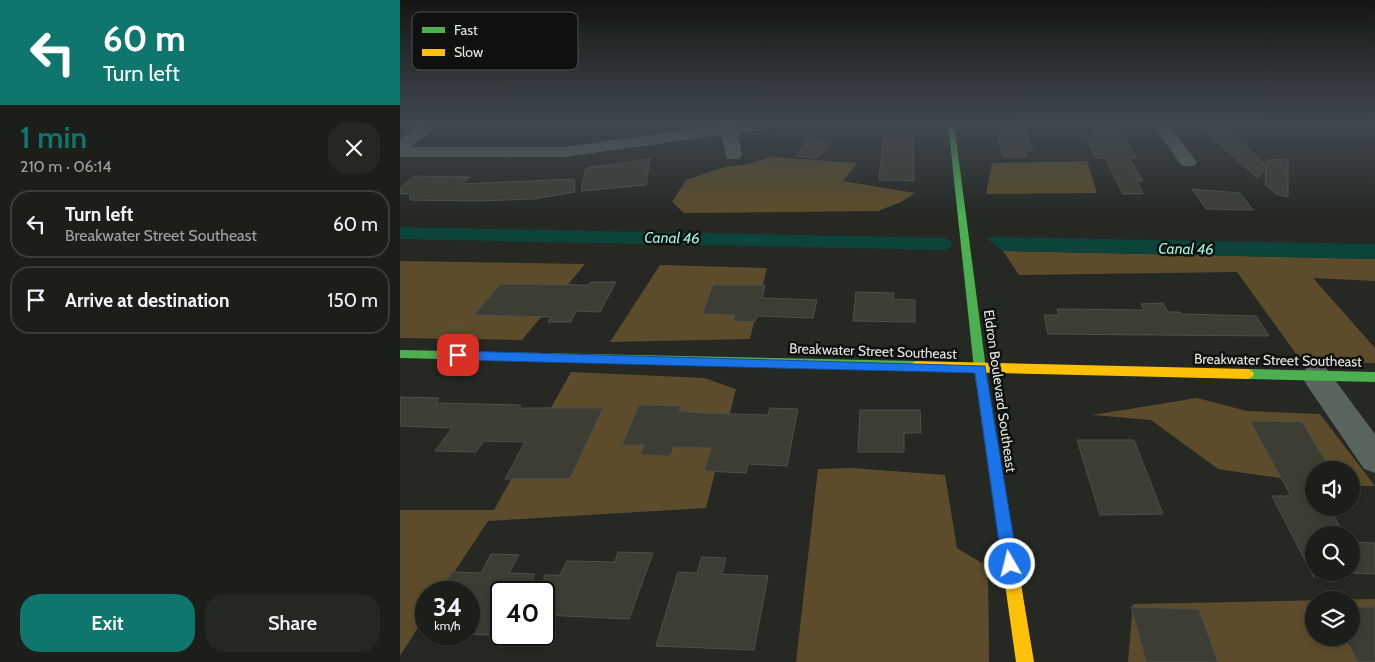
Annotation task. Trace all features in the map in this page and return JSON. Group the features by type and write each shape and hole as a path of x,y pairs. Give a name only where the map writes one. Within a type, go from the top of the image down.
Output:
{"street":[{"name":"Eldron Boulevard Southeast","path":"955,154 980,369 1025,662"},
{"path":"1182,154 1188,162"},
{"name":"Breakwater Street Southeast","path":"400,354 1375,378"},
{"path":"1316,376 1375,460"}],"shaded area":[{"path":"770,157 857,163 843,181 915,193 901,202 878,211 684,213 672,202 686,180 724,167 748,164"},
{"path":"1087,161 1097,193 986,194 992,163"},
{"path":"1003,251 1375,259 1375,281 1313,278 1375,348 1375,363 1302,362 1237,272 1019,275"},
{"path":"400,261 585,264 522,340 400,338"},
{"path":"660,265 767,268 750,339 610,342"},
{"path":"571,372 704,378 736,389 706,508 488,521 448,581 415,581 415,632 400,656 400,510 494,510"},
{"path":"1197,398 1247,411 1320,414 1356,461 1305,461 1305,482 1218,469 1151,420 1092,415"},
{"path":"1360,466 1375,486 1360,486"},
{"path":"852,468 945,475 957,548 988,567 989,662 796,662 818,469"},
{"path":"1360,599 1375,599 1375,662 1128,662 1133,604 1305,600 1305,646 1360,646"}],"water":[{"path":"986,238 1375,244 1375,259 1003,251"}],"building":[{"path":"798,154 821,154 818,158 796,156"},
{"path":"882,154 913,154 914,181 879,180"},
{"path":"1002,154 1026,154 1027,157 1003,157"},
{"path":"1094,154 1134,154 1137,158 1129,158 1143,181 1136,181 1143,194 1123,194 1105,158 1096,158"},
{"path":"1230,154 1254,154 1266,166 1266,160 1288,159 1288,197 1276,194 1265,184 1266,169 1257,178"},
{"path":"650,159 646,185 581,191 586,168"},
{"path":"414,176 470,177 462,184 574,179 575,192 534,199 477,201 410,200 410,194 400,194 400,188"},
{"path":"1192,189 1240,193 1253,210 1206,209"},
{"path":"591,282 616,282 600,312 576,311 571,322 548,322 551,317 474,315 500,284 589,285"},
{"path":"713,285 765,285 762,298 817,300 813,318 757,316 755,322 733,321 735,315 702,314"},
{"path":"856,292 894,293 893,299 915,300 915,322 853,321"},
{"path":"1163,303 1168,312 1180,312 1181,314 1256,316 1269,336 1048,334 1044,315 1059,315 1057,309 1144,310 1141,304"},
{"path":"400,397 439,398 436,403 521,405 519,408 603,408 570,479 505,479 525,442 484,441 476,452 435,451 452,428 400,426"},
{"path":"639,405 681,406 679,411 702,413 768,415 770,408 798,409 787,466 748,464 746,473 704,471 711,448 674,447 670,456 640,455 644,445 622,445"},
{"path":"860,410 920,410 921,433 904,433 904,452 858,452"},
{"path":"1250,421 1302,422 1326,461 1305,461 1305,516 1334,516 1340,526 1305,526 1305,560 1272,496 1291,496"},
{"path":"1077,440 1134,440 1163,514 1100,515"},
{"path":"1360,542 1375,543 1375,574 1360,573"},
{"path":"618,552 653,553 629,619 555,616 555,581 544,581 544,575 560,575 567,561 615,562"},
{"path":"491,554 519,555 509,573 535,574 532,581 490,581 490,635 480,635 480,581 447,581 452,572 481,573"},
{"path":"702,557 726,558 722,574 768,576 754,650 656,646 678,572 697,573"},
{"path":"1131,607 1199,609 1218,662 1146,662"},
{"path":"1360,607 1375,607 1375,662 1358,662 1349,646 1360,646"}],"waterway":[{"name":"Canal 46","path":"400,233 943,244"}],"traffic: fast":[{"path":"955,154 980,369 1013,584"},
{"path":"400,354 916,366"},
{"path":"1248,374 1375,377"}],"traffic: slow":[{"path":"916,366 1248,374"},
{"path":"1013,584 1025,662"}],"route":[{"path":"458,355 980,369 1010,564"}]}
